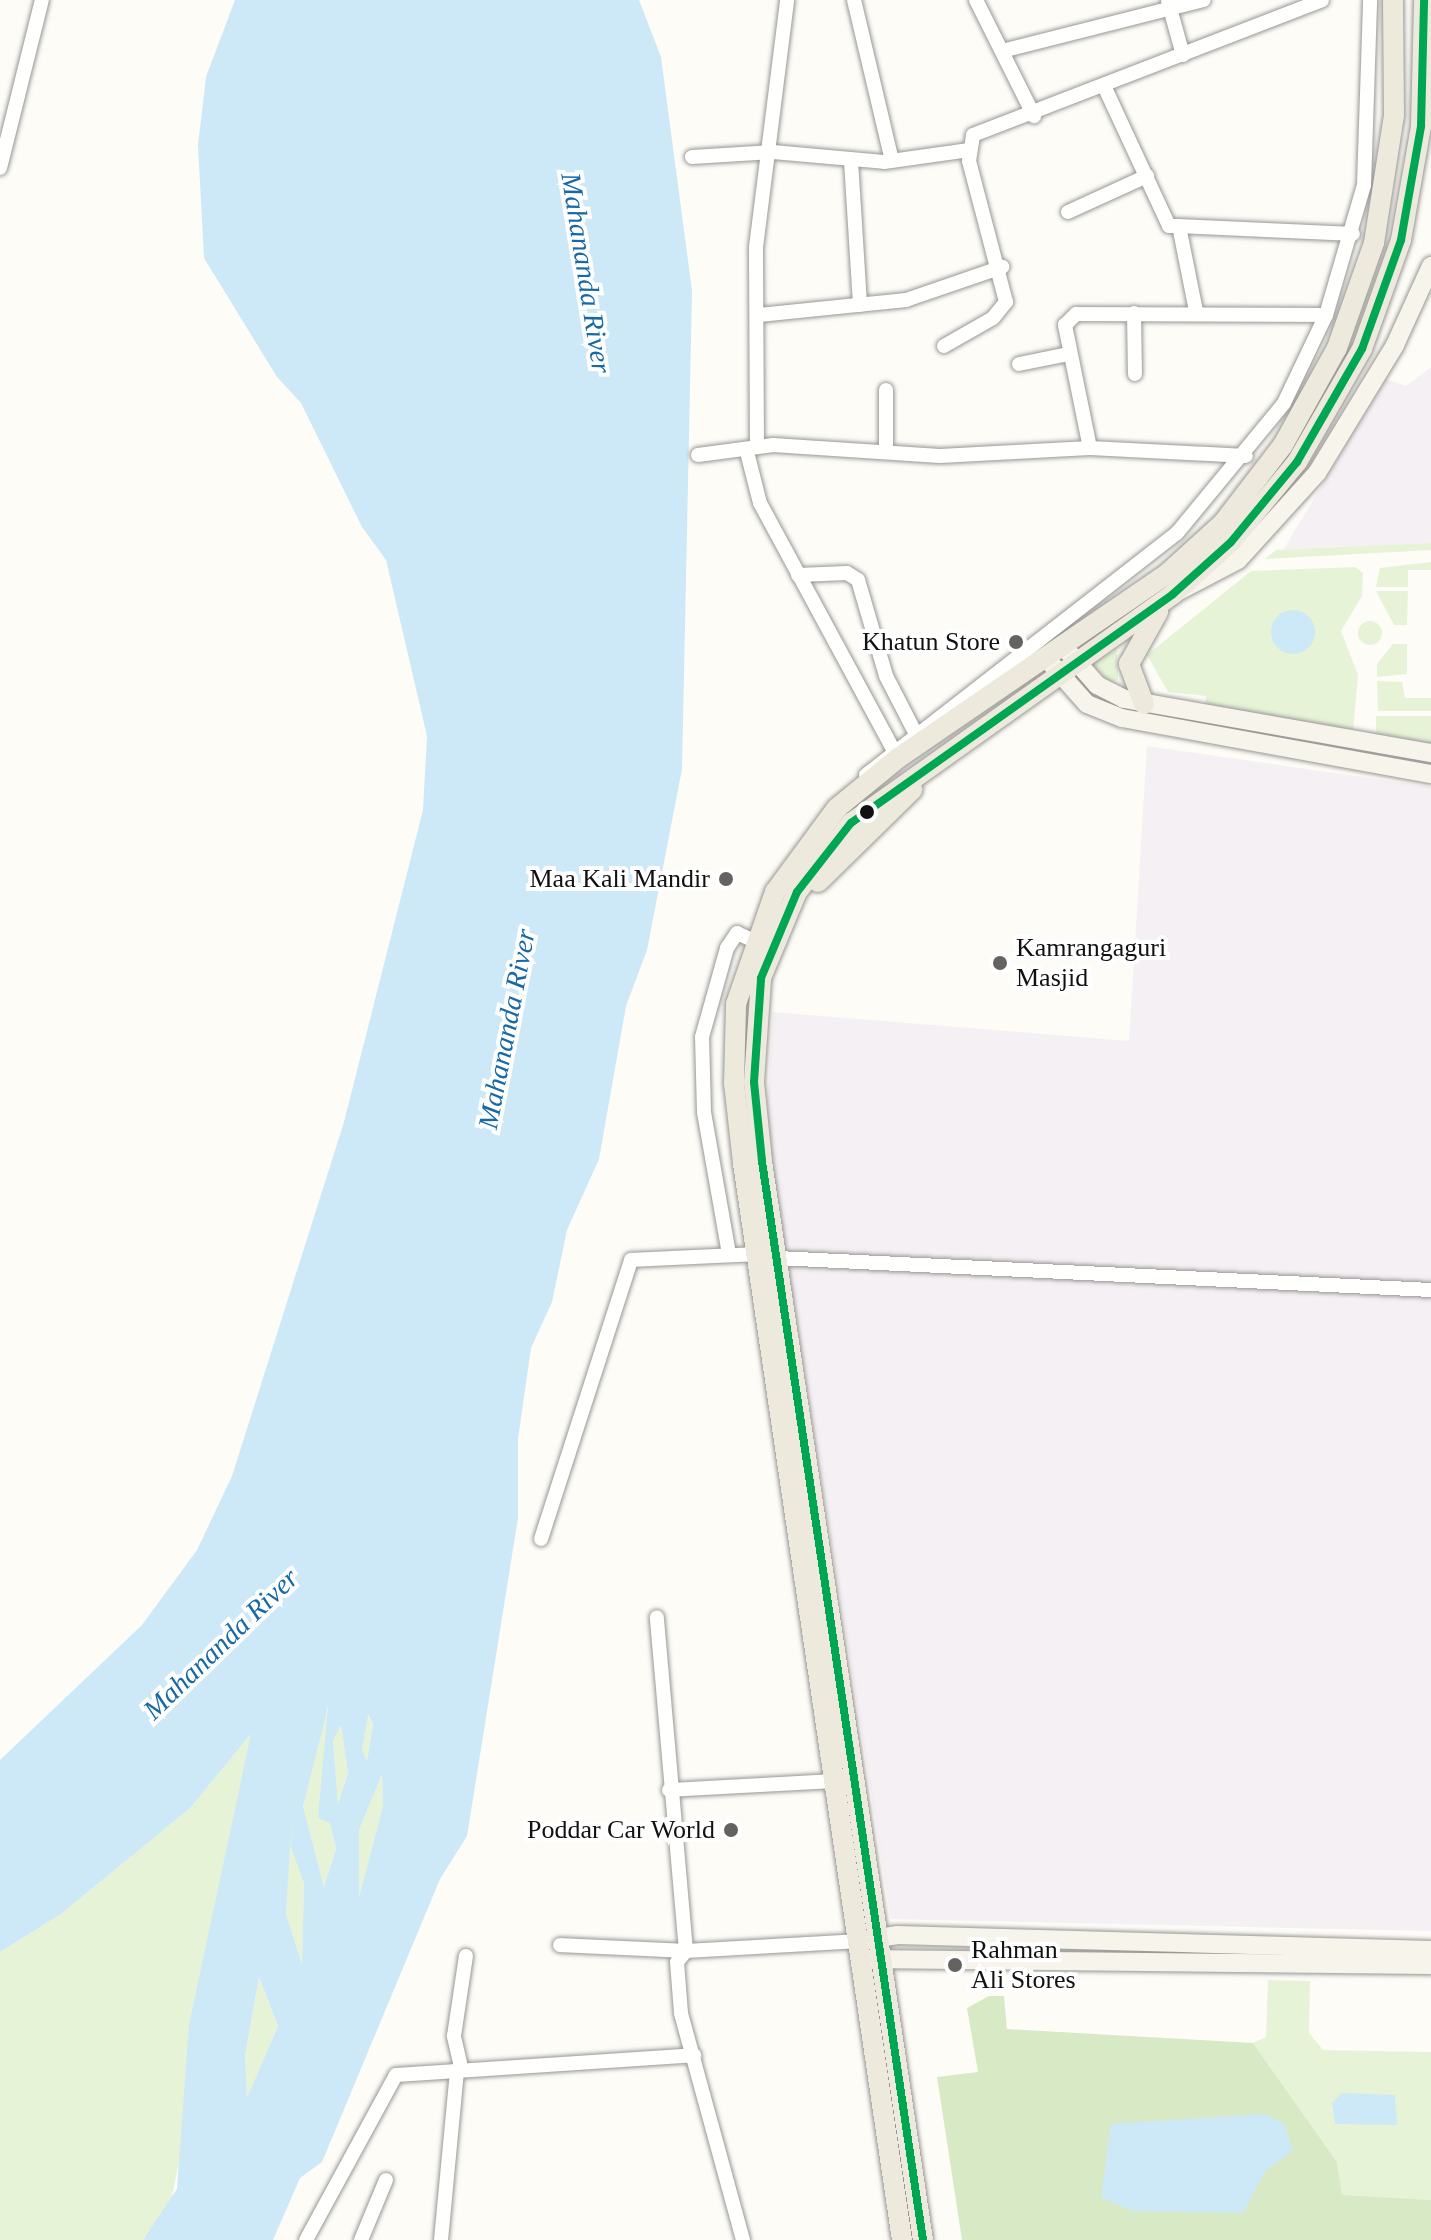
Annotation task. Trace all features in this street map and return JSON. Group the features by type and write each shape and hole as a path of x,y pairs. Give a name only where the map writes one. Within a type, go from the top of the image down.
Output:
{"main road":[{"path":"923,2240 871,1949 837,1781 767,1256 754,1082 756,1014 775,940 832,865 961,739 1056,656 1167,574 1223,523 1283,445 1322,378 1363,283 1382,209 1396,85 1393,0"},
{"path":"1144,704 1131,682 1130,655 1173,594 1272,496 1324,421 1362,349 1401,240 1417,155 1424,0"},
{"path":"902,2240 871,1949 767,1256 739,1206 722,1104 723,1034 754,941 787,870 832,814 895,753 918,737 1056,656 1173,594"}],"street":[{"path":"0,168 42,0"},
{"path":"787,0 773,152 756,247 759,315 752,449 760,503 895,753"},
{"path":"854,0 892,161"},
{"path":"976,0 1034,116"},
{"path":"1002,51 1169,5 1204,0"},
{"path":"944,346 1000,311 1002,267 969,150 973,135 1034,116 1322,0"},
{"path":"1056,656 1177,533 1246,456 1302,372 1326,315 1353,234 1371,127 1370,0"},
{"path":"1169,5 1183,55"},
{"path":"1105,88 1169,226 1353,234"},
{"path":"692,157 773,152 851,161 892,161 969,150"},
{"path":"851,161 860,305"},
{"path":"1068,212 1147,176"},
{"path":"1179,226 1196,311"},
{"path":"1173,594 1203,584 1238,560 1317,473 1395,345 1431,266"},
{"path":"759,315 860,305 959,286 1002,267"},
{"path":"1090,448 1068,354 1068,319 1196,311 1326,315"},
{"path":"1134,313 1135,374"},
{"path":"1019,364 1068,354"},
{"path":"886,390 886,451"},
{"path":"698,455 752,449 985,456 1090,448 1246,456"},
{"path":"798,575 847,573 858,580 886,676 918,737"},
{"path":"1056,656 1107,692 1144,704 1360,753 1431,774"},
{"path":"1056,656 1094,708 1174,731 1360,753 1431,753"},
{"path":"1174,731 1177,712"},
{"path":"729,1254 704,1112 701,1049 727,948 737,933 754,941"},
{"path":"541,1539 631,1260 729,1254 1431,1290"},
{"path":"657,1617 669,1790 686,1951 675,1973 743,2240"},
{"path":"669,1790 837,1781"},
{"path":"560,1945 686,1951 1431,1950"},
{"path":"871,1949 1431,1965"},
{"path":"441,2240 459,2068 454,2036 466,1956"},
{"path":"306,2240 396,2075 459,2068 694,2055"},
{"path":"361,2240 386,2180"}],"shaded area":[{"path":"1431,367 1431,543 1283,550 1386,379 1406,386"},
{"path":"1147,746 1431,787 1431,1931 891,1919 766,1128 773,1012 1129,1041"}],"green space":[{"path":"1431,543 1431,550 1265,559 1276,550"},
{"path":"1431,562 1431,570 1408,570 1408,587 1376,587 1380,568"},
{"path":"1355,567 1363,573 1362,596 1341,631 1358,675 1353,732 1205,707 1206,696 1168,692 1147,655 1251,571"},
{"path":"1376,591 1408,591 1407,625 1394,625"},
{"path":"1370,621 1379,624 1382,633 1379,642 1370,645 1361,642 1358,633 1361,624"},
{"path":"1393,644 1407,644 1407,674 1377,677 1377,664"},
{"path":"1117,649 1118,680 1109,683 1092,664"},
{"path":"1377,681 1402,682 1405,698 1431,698 1431,711 1378,711"},
{"path":"1376,716 1431,716 1431,745 1376,738"},
{"path":"330,1708 318,1818 330,1822 336,1849 324,1887 303,1806 317,1728"},
{"path":"367,1715 373,1724 367,1761 362,1750"},
{"path":"341,1724 348,1773 338,1804 333,1739"},
{"path":"252,1733 189,2024 184,2136 171,2202 143,2240 0,2240 0,1952 61,1914 190,1808"},
{"path":"382,1774 383,1806 359,1897 359,1830"},
{"path":"291,1820 304,1883 302,1967 286,1914"},
{"path":"259,1977 278,2026 247,2099 245,2056"},
{"path":"1268,1980 1310,1981 1309,2033 1323,2050 1431,2052 1431,2200 1342,2196 1337,2162 1253,2043 1266,2037"},
{"path":"989,1996 1004,1996 1007,2029 1253,2043 1337,2162 1342,2195 1431,2200 1431,2240 962,2240 937,2077 978,2072 967,2008"}],"water":[{"name":"Mahananda River","path":"235,0 639,0 661,57 692,291 682,769 647,950 626,1006 599,1159 567,1230 552,1302 531,1348 518,1439 518,1518 467,1836 440,1879 322,2162 300,2178 273,2240 143,2240 177,2189 189,2024 251,1734 190,1808 61,1914 0,1952 0,1760 142,1625 197,1550 232,1476 344,1122 423,810 427,736 386,560 362,527 301,403 277,377 204,258 198,145 206,77","holes":["328,1707 318,1818 330,1823 336,1849 324,1887 303,1806","368,1715 373,1724 367,1761 362,1750","341,1725 348,1773 338,1804 333,1740","382,1774 383,1806 359,1897 359,1830","292,1819 291,1847 304,1883 302,1965 286,1914","259,1977 278,2026 247,2098 245,2056"]},
{"path":"1293,610 1308,617 1315,632 1308,647 1293,654 1278,647 1271,632 1278,617"},
{"path":"1342,2093 1395,2095 1397,2125 1335,2124 1332,2103"},
{"path":"1264,2114 1284,2124 1293,2151 1265,2171 1243,2213 1134,2211 1101,2198 1111,2124"}],"transit line":[{"path":"923,2240 762,1161 754,1082 761,978 797,892 851,823 1173,594 1231,542 1297,462 1362,349 1401,240 1421,126 1424,0"}],"place":[{"name":"Khatun Store","path":"1016,642"},
{"name":"Maa Kali Mandir","path":"726,879"},
{"name":"Kamrangaguri Masjid","path":"1000,963"},
{"name":"Poddar Car World","path":"731,1830"},
{"name":"Rahman Ali Stores","path":"955,1965"}]}
